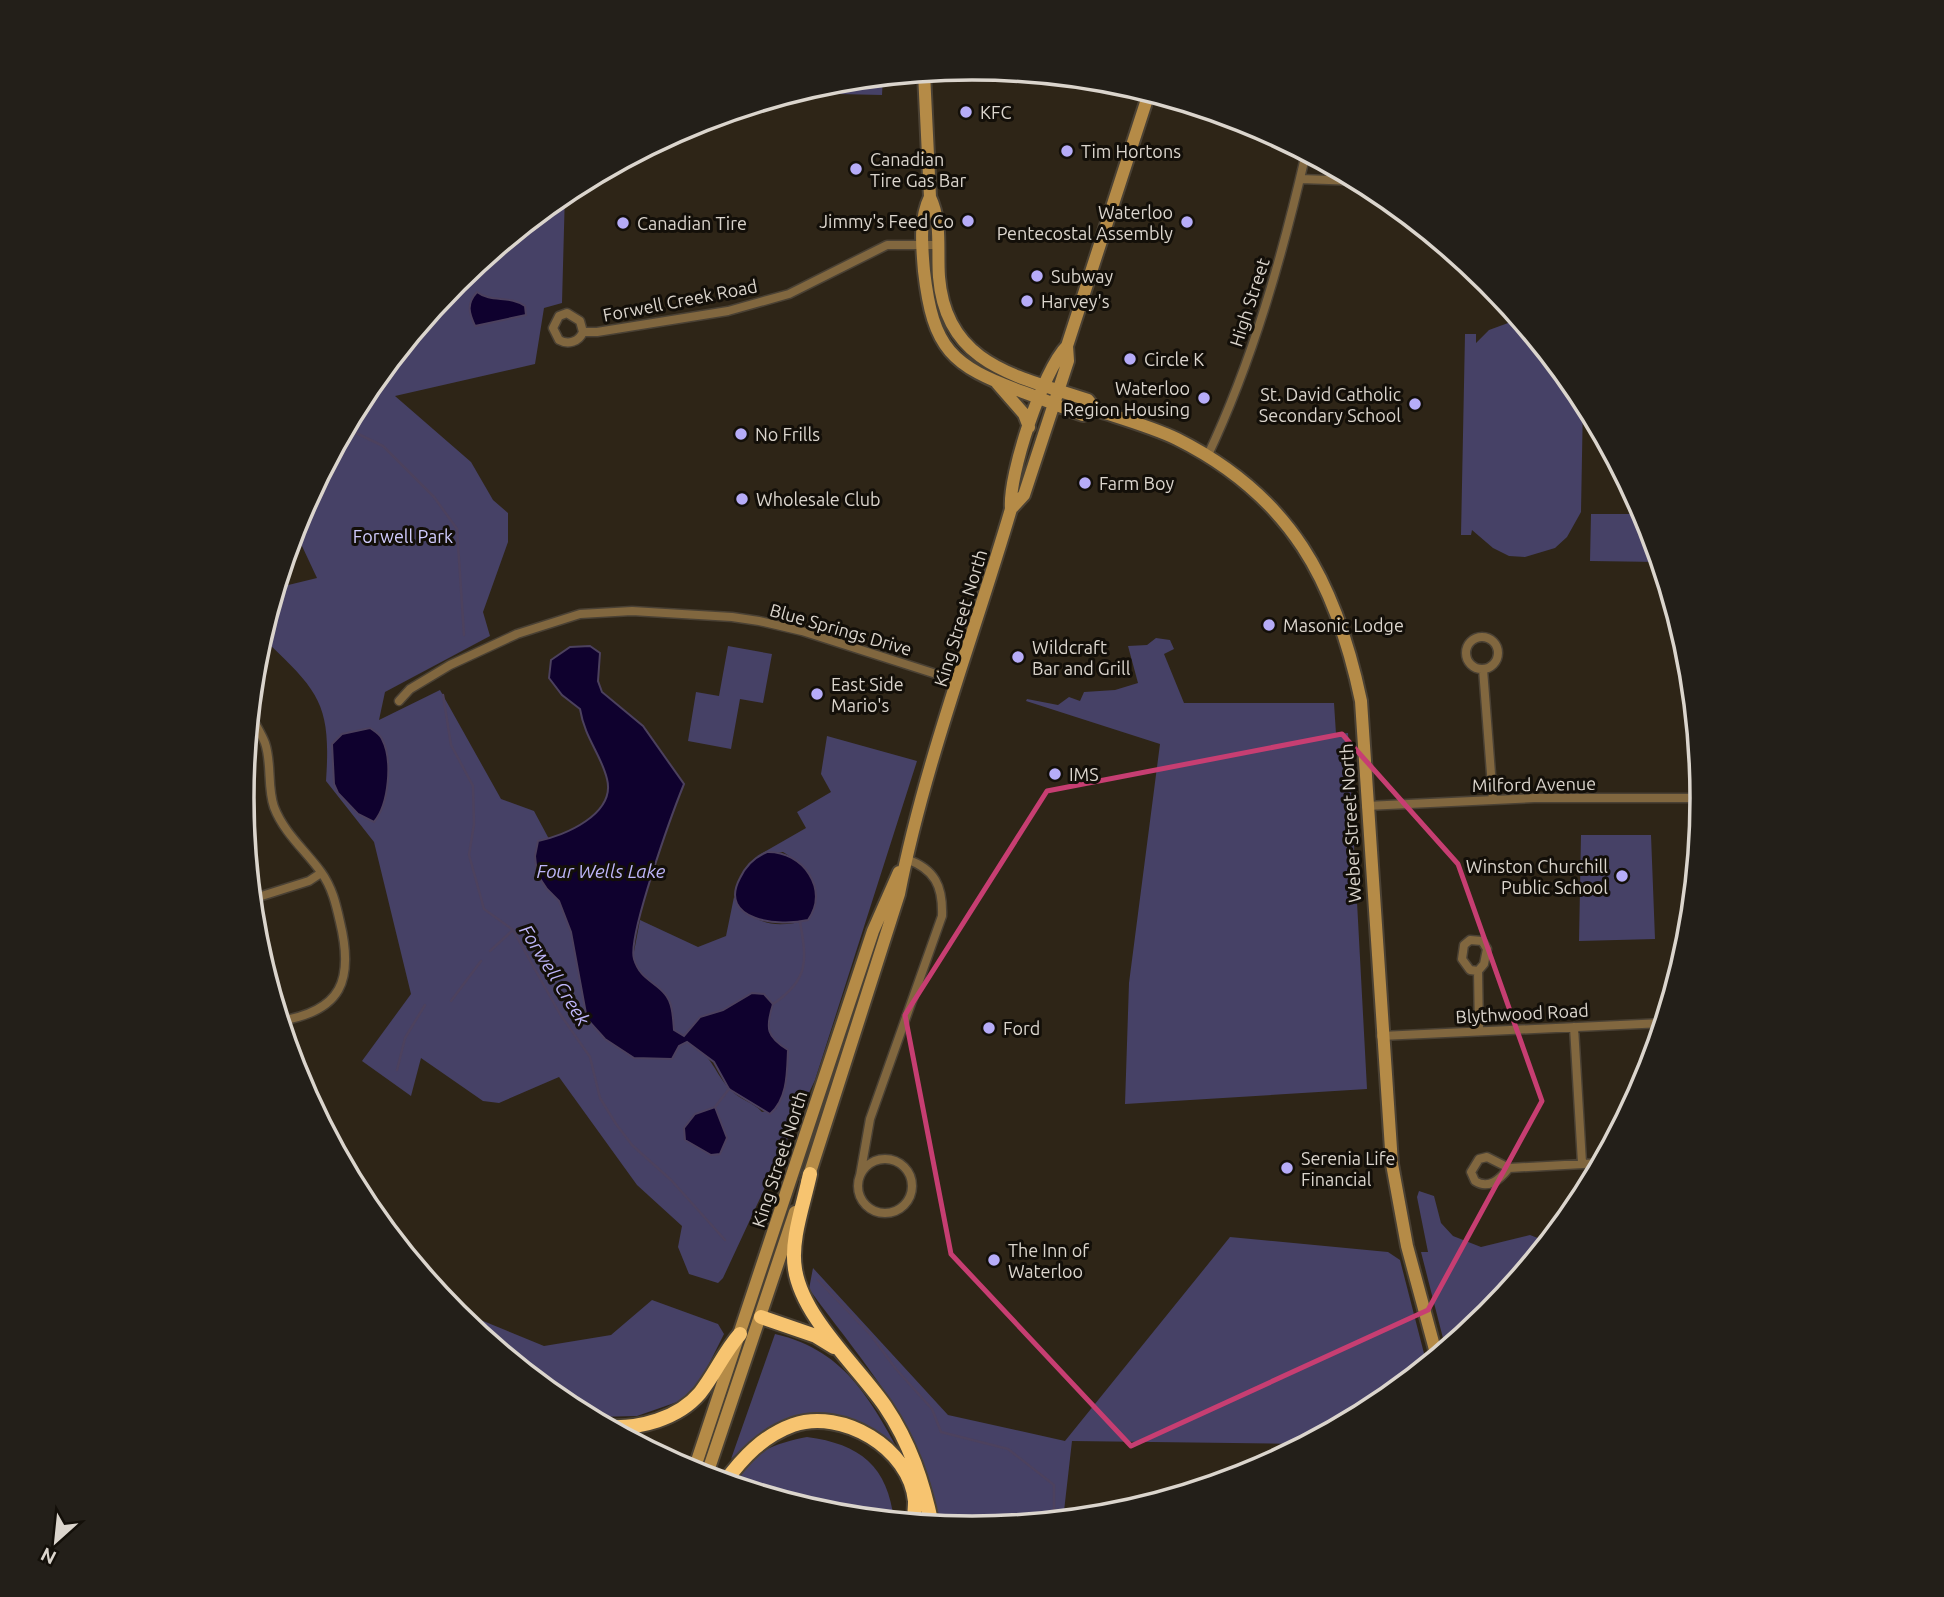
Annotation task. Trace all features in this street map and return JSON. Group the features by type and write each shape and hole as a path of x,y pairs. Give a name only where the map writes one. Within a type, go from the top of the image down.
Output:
{"highway":[{"path":"810,1174 794,1254 795,1273 821,1323 885,1406 914,1457 930,1515"},
{"path":"761,1317 816,1336 834,1347 858,1370"},
{"path":"630,1429 675,1413 690,1402 700,1392 727,1349 740,1334"},
{"path":"731,1474 758,1443 794,1425 827,1420 855,1428 881,1445 901,1465 915,1500 914,1514"}],"main road":[{"name":"Weber Street North","path":"924,82 930,197 936,211 941,299 956,335 989,362 1088,400 1096,410 1177,439 1207,457 1255,492 1280,517 1298,540 1330,592 1350,647 1361,701 1381,1036 1398,1201 1434,1347"},
{"name":"King Street North","path":"1011,509 1024,495 1068,361 1067,346 1146,102"},
{"name":"Weber Street North","path":"930,197 923,212 923,244 929,310 940,337 964,365 997,383 1083,415 1096,410"},
{"name":"King Street North","path":"710,1467 810,1174 899,894 906,859 1011,509 1009,491 1038,399 1056,356 1067,346"},
{"path":"997,383 1024,414 1029,428"},
{"name":"King Street North","path":"697,1462 873,931 906,859"}],"street":[{"name":"High Street","path":"1207,457 1230,408 1277,271 1304,162"},
{"path":"1300,179 1336,180"},
{"name":"Forwell Creek Road","path":"583,332 619,329 728,311 789,294 887,245 938,245"},
{"name":"Blue Springs Drive","path":"399,701 410,689 450,665 517,634 580,614 632,611 759,621 802,631 958,681"},
{"path":"1480,638 1490,640 1498,651 1493,665 1483,669 1474,667 1466,656 1469,644 1480,638"},
{"path":"1483,669 1493,800"},
{"path":"258,730 265,744 273,804 297,845 321,873 333,894 347,969 341,988 331,1001 300,1018 289,1020"},
{"name":"Milford Avenue","path":"1366,806 1493,800 1690,798"},
{"path":"860,1176 873,1162 889,1159 906,1169 911,1177 911,1193 901,1209 885,1213 875,1212 860,1198 860,1176 870,1119 942,916 942,895 938,880 927,869 906,859"},
{"path":"261,897 309,881 321,873"},
{"path":"1478,971 1479,1030"},
{"name":"Blythwood Road","path":"1381,1036 1654,1023"},
{"path":"1574,1027 1582,1163"},
{"path":"1509,1168 1496,1158 1487,1157 1479,1159 1471,1172 1475,1181 1485,1185 1496,1181 1509,1168 1591,1163"}],"highlighted area":[{"path":"1342,734 1458,864 1542,1101 1428,1310 1131,1446 951,1254 905,1015 1047,791"}],"green space":[{"path":"882,87 882,95 833,94"},
{"name":"Forwell Park","path":"565,208 562,303 544,308 535,364 395,396 471,462 493,500 508,513 508,542 483,612 490,636 385,692 379,720 440,690 501,799 534,811 549,839 538,841 547,889 559,901 571,932 587,1019 679,1046 687,1042 703,1053 725,1084 762,1112 776,1109 787,1076 782,1046 775,1044 769,1030 770,1014 752,993 723,1010 700,1017 684,1036 674,1030 668,1001 646,980 633,957 640,920 698,947 726,936 734,897 749,914 766,922 785,924 808,920 809,880 801,866 783,852 757,856 806,828 797,812 831,792 821,774 827,736 917,761 815,1080 723,1278 718,1283 689,1274 678,1247 682,1226 637,1185 559,1077 499,1103 483,1101 421,1058 411,1096 362,1061 411,994 374,842 326,781 326,735 319,703 300,675 271,646 287,585 317,578 301,544 328,481 375,400 402,361 464,291 535,229","holes":["332,744 358,814 334,784"]},
{"path":"1510,322 1542,361 1583,422 1581,512 1567,537 1555,548 1525,557 1509,556 1493,548 1472,530 1471,535 1461,535 1465,334 1476,334 1476,343 1489,330"},
{"path":"1591,514 1631,514 1650,562 1590,561"},
{"path":"1156,638 1170,640 1174,649 1164,654 1184,703 1334,703 1336,734 1348,733 1367,1089 1125,1104 1129,983 1160,744 1026,701 1027,699 1058,705 1069,697 1080,701 1084,692 1115,690 1138,683 1128,646 1147,645"},
{"path":"728,646 772,654 763,703 740,699 731,749 688,741 696,692 719,696"},
{"path":"1581,835 1651,835 1655,939 1579,941"},
{"path":"1419,1191 1434,1196 1441,1223 1453,1236 1481,1247 1530,1235 1540,1239 1480,1306 1443,1339 1421,1252 1428,1252 1417,1197"},
{"path":"1230,1237 1388,1252 1400,1260 1424,1355 1371,1395 1331,1420 1286,1444 1072,1441 1064,1510 972,1516 937,1515 933,1491 907,1429 871,1371 809,1289 813,1268 948,1415 1065,1441"},
{"path":"652,1300 718,1324 724,1334 701,1380 680,1401 637,1416 608,1417 535,1368 478,1319 544,1346 611,1335"},
{"path":"775,1334 801,1342 840,1367 870,1402 907,1466 856,1423 823,1414 767,1428 731,1459"},
{"path":"807,1437 826,1440 856,1452 878,1472 893,1512 832,1503 738,1477 753,1458 785,1442"}],"water":[{"path":"477,292 519,303 525,306 526,315 475,326 470,309 471,301"},
{"name":"Four Wells Lake","path":"590,646 600,653 598,681 602,692 643,726 684,784 644,901 637,926 634,959 644,975 668,998 674,1030 684,1036 700,1017 723,1010 752,993 764,994 773,1004 769,1020 770,1032 776,1041 788,1050 783,1093 770,1114 729,1089 714,1062 687,1042 679,1046 672,1059 634,1058 605,1039 587,1019 571,932 559,901 537,874 535,856 538,841 561,834 586,821 604,803 608,792 604,770 585,729 580,709 562,695 549,678 551,660 570,647"},
{"path":"370,728 382,739 388,758 386,793 374,822 358,814 338,793 334,784 332,744 342,734"},
{"path":"767,852 792,858 809,874 816,897 808,920 768,921 744,912 737,904 735,892 742,873 751,862"},
{"path":"715,1107 727,1138 720,1154 711,1155 685,1140 684,1128 695,1114"}],"waterway":[{"name":"Forwell Creek","path":"354,432 383,446 434,497 457,529 464,635"},
{"name":"Forwell Creek","path":"443,695 451,745 473,786 474,824 469,855 484,909 513,930 560,1014 590,1057 600,1098 616,1124 632,1145 671,1180 725,1240"},
{"path":"773,1004 793,987 803,969 804,948 800,922"},
{"path":"490,951 513,930"},
{"path":"451,1001 481,961"},
{"path":"397,1070 405,1038 425,1005"},
{"path":"715,1107 729,1089"},
{"name":"Forwell Creek","path":"818,1280 870,1334 896,1369 932,1409 941,1432 1008,1449 1054,1485 1054,1511"}],"place":[{"name":"KFC","path":"966,112"},
{"name":"Tim Hortons","path":"1067,151"},
{"name":"Canadian Tire Gas Bar","path":"856,169"},
{"name":"Jimmy's Feed Co","path":"968,221"},
{"name":"Waterloo Pentecostal Assembly","path":"1187,222"},
{"name":"Canadian Tire","path":"623,223"},
{"name":"Subway","path":"1037,276"},
{"name":"Harvey's","path":"1027,301"},
{"name":"Circle K","path":"1130,359"},
{"name":"Waterloo Region Housing","path":"1204,398"},
{"name":"St. David Catholic Secondary School","path":"1415,404"},
{"name":"No Frills","path":"741,434"},
{"name":"Farm Boy","path":"1085,483"},
{"name":"Wholesale Club","path":"742,499"},
{"name":"Masonic Lodge","path":"1269,625"},
{"name":"Wildcraft Bar and Grill","path":"1018,657"},
{"name":"East Side Mario's","path":"817,694"},
{"name":"IMS","path":"1055,774"},
{"name":"Winston Churchill Public School","path":"1622,876"},
{"name":"Ford","path":"989,1028"},
{"name":"Serenia Life Financial","path":"1287,1168"},
{"name":"The Inn of Waterloo","path":"994,1260"}]}
